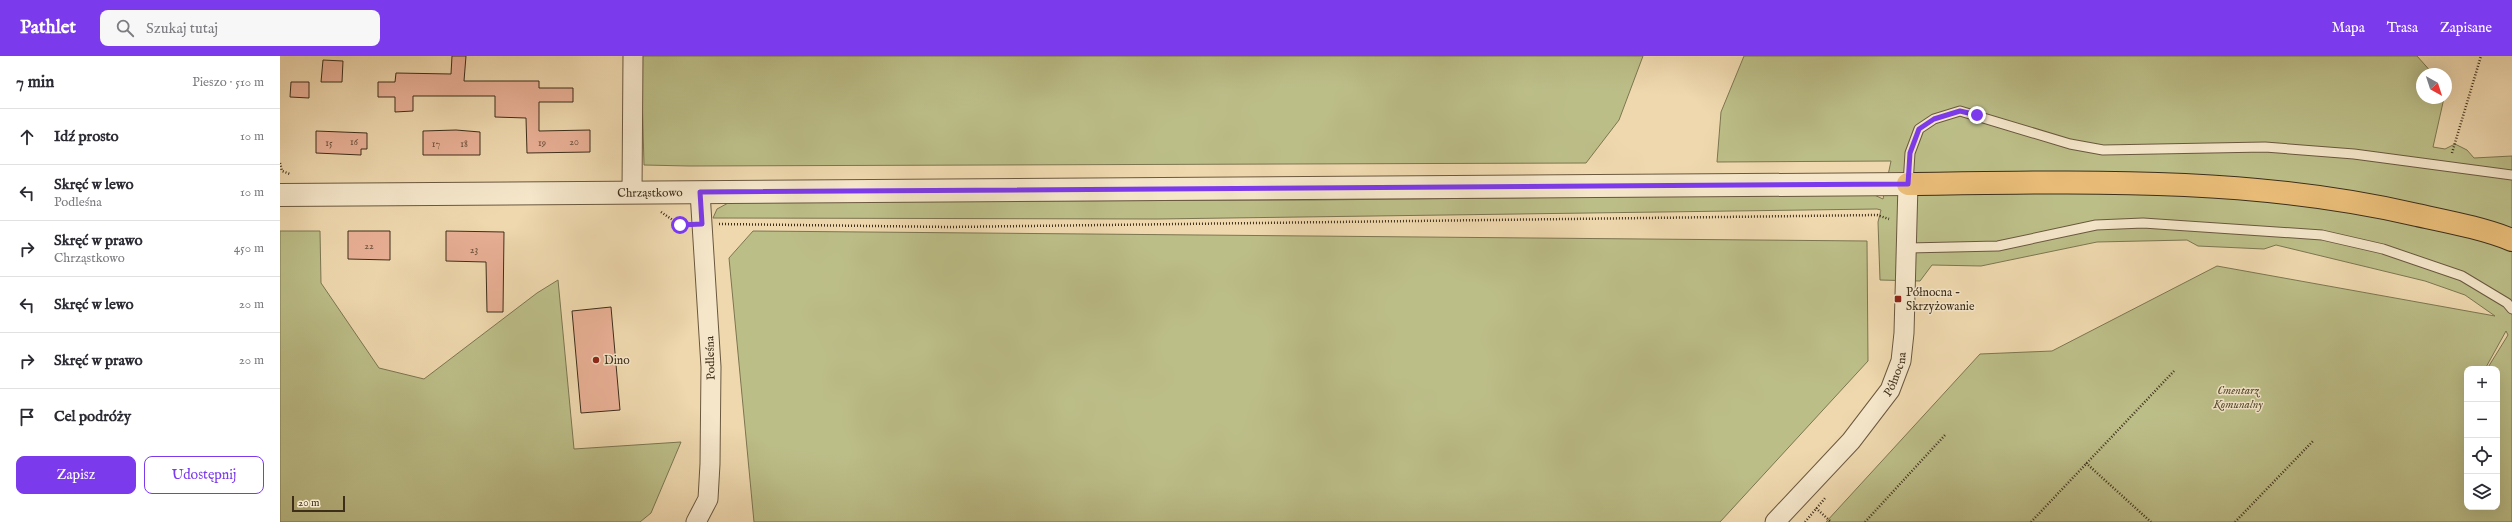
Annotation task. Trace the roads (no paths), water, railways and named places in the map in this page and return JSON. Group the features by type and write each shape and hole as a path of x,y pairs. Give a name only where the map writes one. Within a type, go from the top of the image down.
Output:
{"highway":[{"path":"1908,184 2160,182 2254,188 2384,207 2512,240"}],"street":[{"path":"632,192 633,56"},
{"name":"Chrząstkowo","path":"280,195 1908,184"},
{"name":"Północna","path":"1775,522 1851,442 1890,390 1902,361 1908,248 1908,184"},
{"name":"Podleśna","path":"696,522 708,499 710,464 711,367 700,192"}],"lane":[{"path":"1908,184 1910,153 1919,129 1934,119 1960,111 2070,144 2102,150 2265,147 2354,154 2449,165 2512,175"},
{"path":"1908,248 1998,246 2096,225 2143,223 2322,235 2383,248 2462,276 2507,303 2512,309"}],"place":[{"name":"Północna - Skrzyżowanie","path":"1898,299"},
{"name":"Dino","path":"596,360"}],"park label":[{"name":"Cmentarz Komunalny","path":"2238,397"}]}
